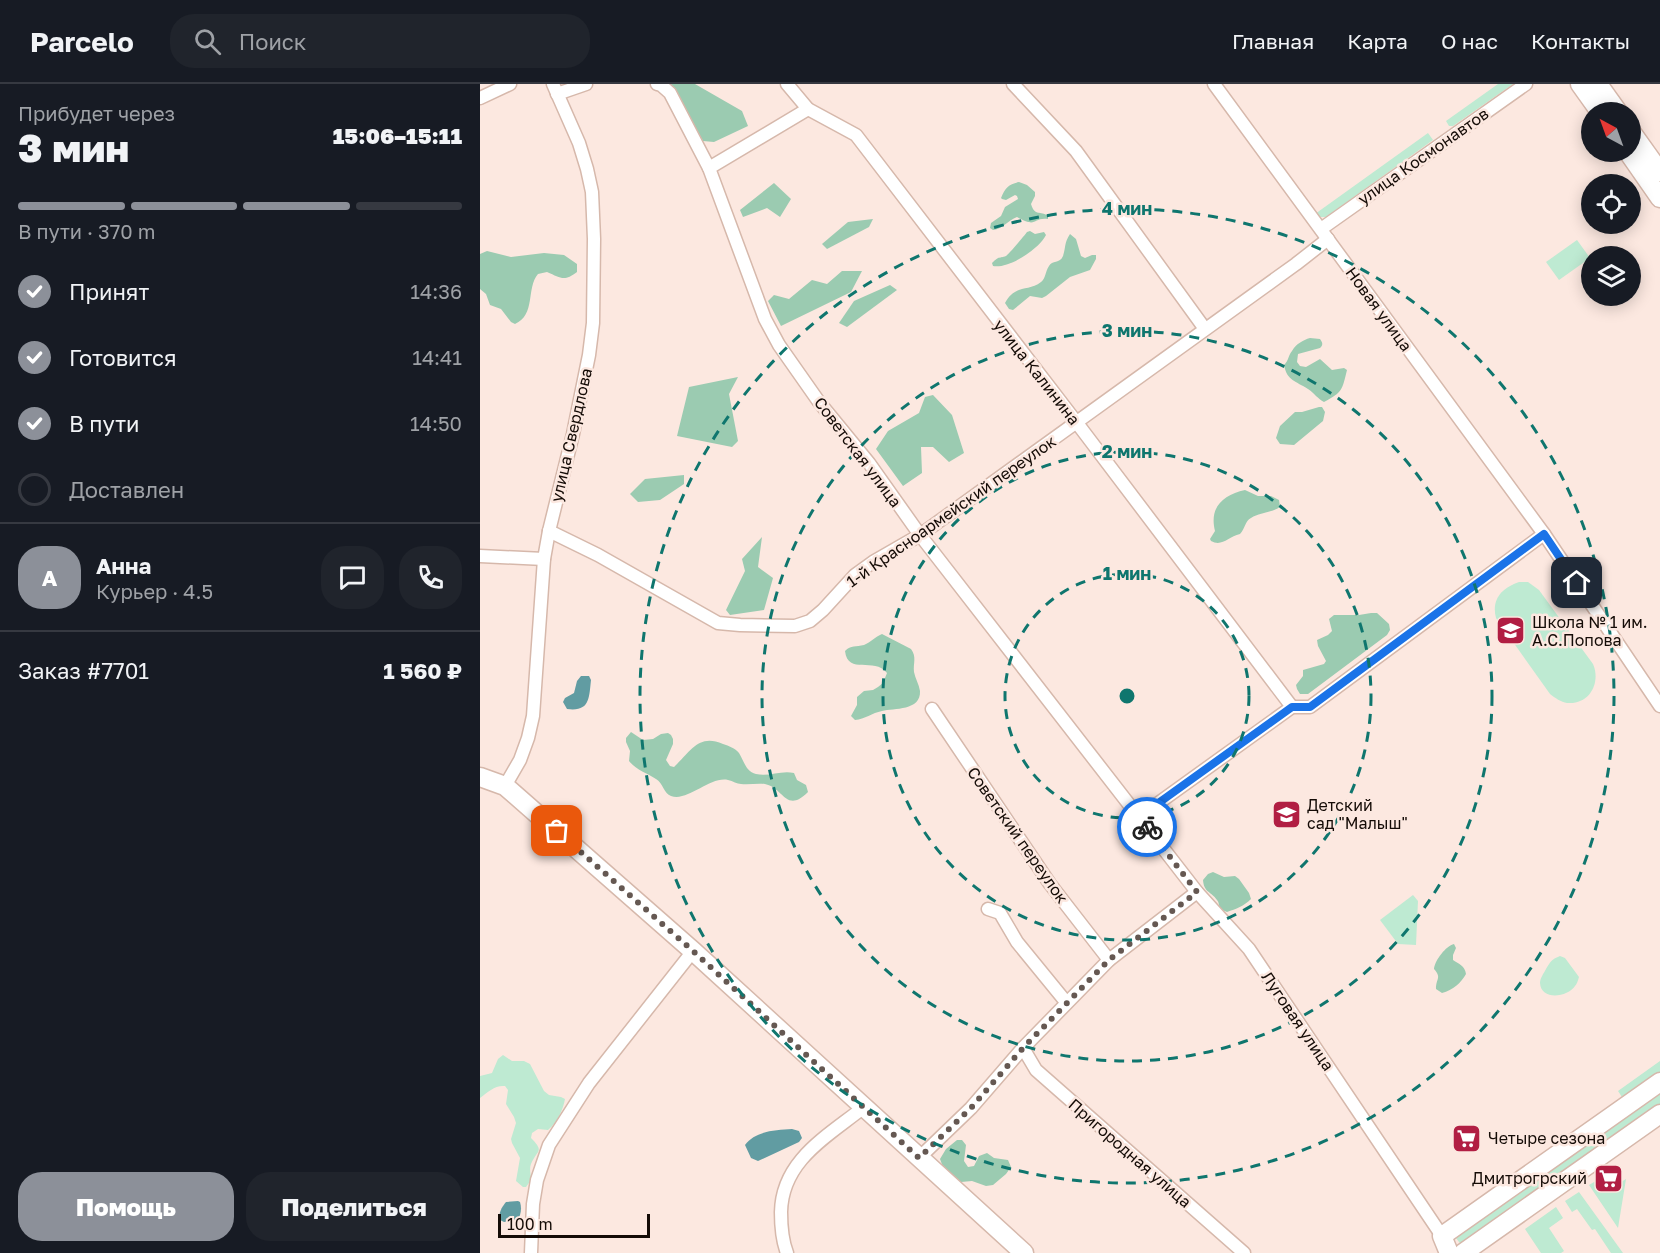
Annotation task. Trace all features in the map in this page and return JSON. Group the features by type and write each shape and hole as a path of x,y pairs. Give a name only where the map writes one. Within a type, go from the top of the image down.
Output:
{"main road":[{"path":"1580,84 1593,102"},
{"path":"1598,84 1611,102"},
{"path":"1641,145 1660,172"},
{"path":"1635,162 1660,198"},
{"path":"480,777 505,786 693,951 1024,1253"},
{"path":"1446,1245 1660,1082"},
{"path":"1463,1253 1660,1114"}],"street":[{"path":"480,98 510,84"},
{"path":"555,89 586,84"},
{"name":"Советская улица","path":"657,84 670,93 709,168 765,319 779,345 819,402 869,464 920,535 1139,817"},
{"name":"улица Калинина","path":"787,84 808,109 856,135 1292,707"},
{"path":"1013,84 1076,152 1206,329"},
{"name":"Новая улица","path":"1214,84 1544,534 1660,706"},
{"name":"улица Космонавтов","path":"1324,234 1526,84"},
{"name":"улица Свердлова","path":"505,786 520,760 533,716 544,560 575,423 593,323 592,192 579,143 555,89"},
{"path":"709,168 808,109"},
{"name":"1-й Красноармейский переулок","path":"549,531 598,555 718,623 795,626 810,621 855,575 920,535 1296,264 1324,234"},
{"path":"1139,817 1292,707 1310,707 1544,534"},
{"path":"480,556 544,560"},
{"name":"Советский переулок","path":"932,709 1050,884 1109,960"},
{"name":"Луговая улица","path":"1139,817 1197,892 1249,949 1446,1245"},
{"path":"919,1158 971,1108 1023,1048 1109,960 1197,892"},
{"path":"988,909 1000,913 1017,942 1066,1002"},
{"path":"531,1253 533,1204 537,1180 549,1145 589,1083 693,951"},
{"name":"Пригородная улица","path":"1023,1048 1036,1070 1244,1253"},
{"path":"787,1253 783,1245 781,1205 789,1177 800,1159 864,1107"}],"green space":[{"path":"666,84 695,84 742,111 748,126 714,142 703,141 671,86"},
{"path":"1498,84 1513,84 1453,126 1449,126 1446,121"},
{"path":"1428,133 1433,140 1326,217 1317,217 1315,214"},
{"path":"1019,182 1035,192 1031,204 1036,212 1045,214 1048,219 1028,222 1017,217 993,230 990,228 991,223 1001,216 1005,207 1018,199 1015,195 1006,200 1002,199 1004,192 1010,185"},
{"path":"774,183 791,199 780,217 767,208 743,217 740,210"},
{"path":"873,219 869,227 827,249 822,244 848,222"},
{"path":"1030,231 1035,234 1044,232 1046,235 1023,257 1007,264 993,266 992,263 1006,256"},
{"path":"1070,234 1076,239 1081,256 1085,258 1096,255 1090,270 1070,277 1042,298 1030,296 1013,310 1009,309 1005,303 1013,293 1041,282 1050,264 1062,258"},
{"path":"1577,240 1581,246 1581,264 1559,280 1546,262"},
{"path":"487,251 511,257 544,253 564,255 577,264 577,272 565,278 547,272 538,274 532,286 526,314 515,324 501,309 490,305 486,294 480,289 480,254"},
{"path":"842,271 862,271 851,292 781,326 768,301 774,295 789,299 812,280 827,284"},
{"path":"890,285 897,290 847,327 839,323 854,301"},
{"path":"1310,338 1320,339 1322,345 1320,348 1298,354 1297,362 1300,366 1306,367 1320,359 1332,370 1344,368 1347,370 1341,390 1324,402 1290,378 1285,370 1284,365 1296,346"},
{"path":"738,377 729,394 738,441 732,447 677,436 689,387"},
{"path":"933,395 952,415 964,453 949,462 933,447 921,447 922,473 903,486 876,449 888,431 919,413 925,397"},
{"path":"1322,407 1325,412 1323,421 1294,445 1280,444 1276,438 1280,426 1295,412"},
{"path":"684,475 684,484 660,500 638,502 630,494 645,479"},
{"path":"1245,490 1258,496 1271,496 1279,500 1280,507 1251,518 1240,534 1218,543 1211,541 1215,531 1214,515 1220,503 1230,495"},
{"path":"762,537 758,567 773,578 764,610 730,615 726,610 745,571 742,559"},
{"path":"1519,582 1528,582 1539,590 1593,664 1596,678 1594,685 1592,691 1582,700 1567,703 1550,694 1496,618 1495,605 1499,595 1508,587"},
{"path":"1377,613 1389,624 1390,630 1387,635 1308,694 1300,694 1296,685 1303,676 1303,670 1324,664 1326,661 1317,640 1332,631 1329,619 1334,615"},
{"path":"882,634 913,652 919,697 912,705 882,711 855,720 851,716 857,705 857,697 864,691 873,690 883,683 887,673 875,666 851,663 845,651 864,645"},
{"path":"631,732 643,740 653,739 661,734 671,735 673,744 666,760 670,766 674,767 692,748 702,742 715,741 736,750 753,773 761,775 794,773 797,780 806,785 808,792 795,801 785,798 777,790 765,784 739,784 721,780 685,795 671,796 658,781 629,761 630,751 626,738"},
{"path":"1213,872 1224,877 1235,876 1251,899 1246,904 1227,912 1220,909 1218,901 1206,890 1203,880"},
{"path":"1413,895 1418,901 1416,945 1398,944 1380,920"},
{"path":"1454,944 1456,948 1453,960 1463,967 1466,974 1456,986 1442,993 1436,989 1438,976 1434,969 1444,950"},
{"path":"1560,956 1565,958 1579,977 1572,990 1561,995 1550,995 1542,989 1541,979 1550,963"},
{"path":"503,1055 512,1061 524,1061 530,1064 544,1091 549,1095 565,1099 554,1124 548,1130 538,1129 532,1133 531,1138 539,1149 531,1164 531,1180 526,1187 516,1181 520,1158 511,1139 516,1123 506,1104 508,1090 505,1086 498,1087 480,1098 480,1076 492,1073 498,1059"},
{"path":"1660,1061 1660,1076 1644,1088 1636,1087 1622,1097 1618,1091"},
{"path":"1660,1094 1660,1105 1462,1246 1456,1238"},
{"path":"957,1140 962,1140 966,1145 964,1161 968,1167 974,1166 979,1156 987,1153 994,1158 1008,1160 1011,1167 993,1185 986,1186 972,1181 961,1182 943,1167 940,1159 946,1149"},
{"path":"1599,1179 1607,1191 1626,1179 1618,1228 1589,1185"},
{"path":"1579,1192 1623,1253 1611,1253 1595,1229 1592,1230 1577,1209 1572,1212 1565,1201"},
{"path":"1556,1207 1563,1218 1549,1228 1564,1251 1541,1253 1525,1229"}],"water":[{"path":"581,676 589,676 591,680 587,702 580,708 567,709 563,702 565,698 574,693"},
{"path":"792,1129 799,1131 802,1138 799,1142 758,1161 751,1158 745,1145 749,1140 760,1134"},
{"path":"518,1201 521,1209 517,1220 504,1222 500,1220 500,1213 506,1202"}],"way so far":[{"path":"557,831 693,951 919,1158 971,1108 1023,1048 1109,960 1197,892 1147,827"}],"place":[{"name":"Школа № 1 им. А.С.Попова","path":"1511,631"},
{"name":"Детский сад \"Малыш\"","path":"1286,814"},
{"name":"Четыре сезона","path":"1467,1138"},
{"name":"Дмитрогрский","path":"1608,1178"}],"route":[{"path":"1147,827 1139,817 1292,707 1310,707 1544,534 1577,583"}]}
